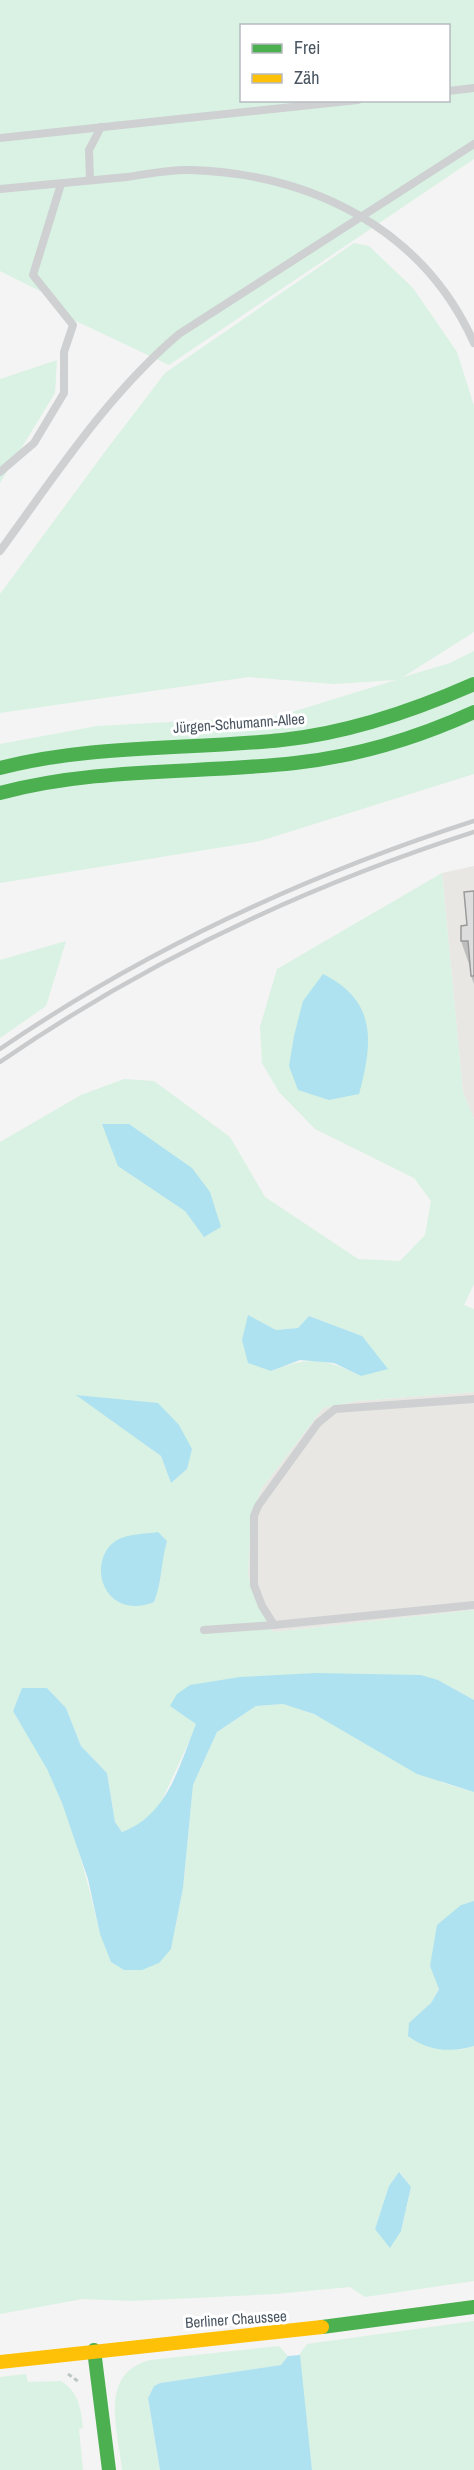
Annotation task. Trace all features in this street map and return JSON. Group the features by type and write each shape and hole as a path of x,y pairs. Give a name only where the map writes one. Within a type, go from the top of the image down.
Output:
{"street":[{"name":"Jürgen-Schumann-Allee","path":"0,768 75,752 151,745 280,740 337,732 384,721 435,703 474,684"},
{"path":"0,793 78,776 155,769 293,763 343,755 437,729 474,712"},
{"name":"Berliner Chaussee","path":"0,2362 94,2349 290,2332 474,2307"},
{"path":"94,2349 109,2470"}],"lane":[{"path":"450,91 474,88"},
{"path":"0,138 339,102"},
{"path":"90,180 88,150 101,127"},
{"path":"0,551 96,420 148,361 179,334 474,144"},
{"path":"0,189 189,170 268,179 313,191 362,216 427,269 460,311 474,343"},
{"path":"0,471 34,443 64,393 64,352 73,325 33,275 61,184"},
{"path":"274,1625 262,1606 254,1585 254,1516 258,1506 326,1414 335,1409 474,1399"},
{"path":"204,1630 474,1605"}],"path":[{"path":"59,2371 70,2375 83,2390"}],"shaded area":[{"path":"474,866 474,1119 463,1092 442,873"},
{"path":"474,1392 474,1610 273,1632 259,1607 248,1576 251,1515 262,1488 323,1408 357,1401"}],"green space":[{"path":"0,0 474,0 474,159 169,365 63,315 44,293 0,271"},
{"path":"354,243 369,246 413,288 457,352 474,406 474,632 403,677 450,663 474,651 474,774 260,841 0,883 0,744 97,726 279,716 396,680 334,684 249,677 0,713 0,594 107,449 165,373"},
{"path":"57,360 55,393 0,483 0,379"},
{"path":"442,873 463,1092 474,1119 474,1284 464,1305 474,1309 474,1392 357,1401 323,1408 262,1488 251,1515 248,1576 259,1607 273,1632 474,1610 474,1700 438,1680 316,1673 281,1676 197,1724 158,1809 140,1825 122,1832 115,1822 107,1773 81,1746 66,1708 47,1688 22,1688 13,1711 44,1763 65,1811 100,1934 171,1949 183,1888 193,1785 217,1732 256,1706 283,1704 314,1714 394,1760 443,1783 474,1792 474,1901 461,1905 430,1966 439,1988 431,2003 410,2023 461,2050 474,2046 474,2281 365,2297 350,2287 275,2294 132,2301 83,2299 0,2314 0,1142 81,1095 124,1079 154,1081 230,1137 265,1197 358,1259 400,1261 425,1235 431,1201 414,1178 315,1129 279,1092 262,1063 260,1027 277,969","holes":["185,1211 221,1227 204,1236","248,1316 276,1330 298,1328 309,1316 362,1336 361,1376 317,1361 296,1363 271,1371","78,1395 132,1402 187,1469 171,1483 161,1456","400,2172 411,2188 401,2231 375,2229 389,2186"]},
{"path":"66,941 46,1006 0,1038 0,960"},
{"path":"474,2321 474,2470 312,2470 299,2355 307,2344"},
{"path":"279,2346 288,2356 281,2365 160,2383 154,2386 148,2398 160,2470 122,2470 115,2405 117,2390 123,2377 134,2367 150,2360"},
{"path":"26,2374 28,2382 61,2381 72,2390 80,2408 83,2428 79,2429 83,2470 0,2470 0,2377"}],"water":[{"path":"323,974 341,985 362,1010 368,1040 364,1075 359,1094 329,1100 298,1090 289,1066 303,1001"},
{"path":"102,1124 129,1124 192,1168 210,1192 221,1227 204,1237 185,1211 118,1166"},
{"path":"248,1315 276,1330 298,1328 309,1316 362,1336 388,1369 361,1376 334,1363 300,1360 271,1371 248,1363 242,1340"},
{"path":"76,1395 158,1403 179,1425 192,1449 187,1469 171,1483 161,1456"},
{"path":"158,1532 167,1541 154,1602 136,1606 122,1604 111,1596 104,1586 101,1574 102,1561 107,1549 121,1538"},
{"path":"316,1673 421,1675 438,1680 474,1700 474,1792 417,1774 314,1714 283,1704 256,1706 217,1732 193,1785 183,1888 171,1949 159,1963 142,1970 124,1970 111,1962 100,1934 88,1879 62,1803 47,1769 13,1711 22,1688 47,1688 66,1708 81,1746 107,1773 115,1822 122,1832 151,1814 170,1787 184,1756 196,1724 170,1706 177,1694 190,1685 240,1677"},
{"path":"474,1901 474,2046 456,2050 431,2048 408,2036 409,2023 431,2003 439,1989 430,1966 437,1925 461,1905"},
{"path":"399,2172 411,2187 401,2231 390,2248 375,2229 389,2186"},
{"path":"300,2355 312,2470 160,2470 148,2398 154,2386 160,2383 281,2365 288,2356"}],"building":[{"path":"474,891 474,976 471,976 468,941 461,941 461,926 467,925 464,892"}],"railway":[{"path":"0,1049 112,979 229,918 350,865 474,821"},
{"path":"0,1062 112,991 229,930 350,877 474,832"}],"traffic: fast":[{"path":"0,768 35,760 105,751 307,737 380,720 474,684"},
{"path":"0,793 36,785 110,775 318,760 386,745 474,712"},
{"path":"322,2327 474,2307"},
{"path":"94,2350 109,2470"}],"traffic: slow":[{"path":"0,2362 322,2327"}]}
